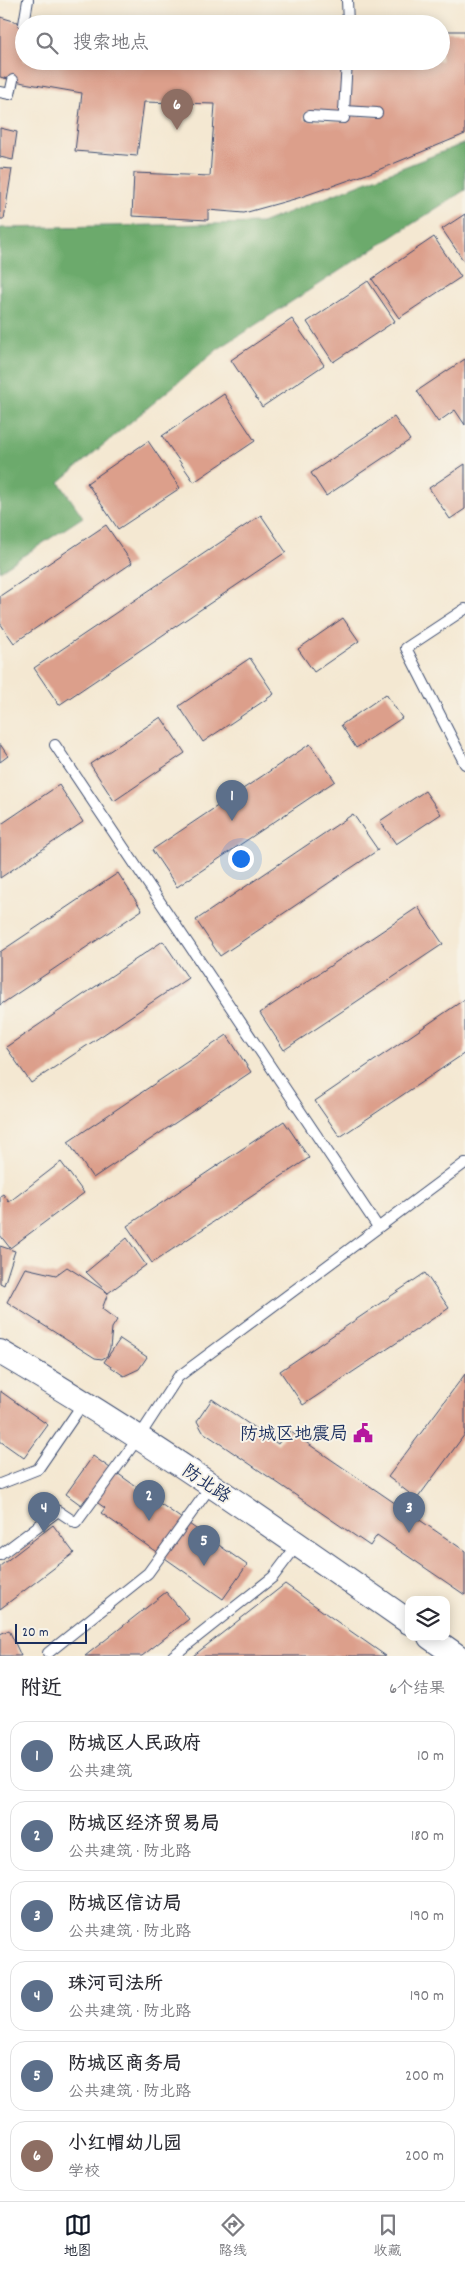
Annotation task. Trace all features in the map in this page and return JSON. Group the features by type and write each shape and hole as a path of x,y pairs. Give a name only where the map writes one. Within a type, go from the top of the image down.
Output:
{"street":[{"name":"防北路","path":"0,1352 84,1401 139,1437 298,1544 405,1619"},
{"path":"435,1641 452,1655"}],"lane":[{"path":"26,15 28,0"},
{"path":"347,0 348,15"},
{"path":"309,116 344,118 346,70"},
{"path":"0,92 10,94 13,80"},
{"path":"344,111 377,113"},
{"path":"464,761 406,648 465,609"},
{"path":"55,745 378,1227"},
{"path":"0,1555 58,1511 76,1523 139,1437 178,1377 465,1163"},
{"path":"0,1484 38,1469 84,1401"},
{"path":"48,1653 148,1573 211,1486"},
{"path":"172,1656 273,1578 298,1544"}],"green space":[{"path":"465,143 465,190 218,349 59,482 83,517 0,571 0,228 261,223"}],"building":[{"path":"0,17 15,21 15,70 345,70 342,115 305,113 304,120 348,122 348,115 380,117 381,110 347,109 349,70 450,70 450,31 465,31 465,134 378,170 298,198 244,213 208,210 208,220 132,216 134,173 210,176 215,104 144,102 137,156 75,151 82,93 0,77"},
{"path":"0,128 17,132 13,160 0,157"},
{"path":"0,168 12,169 4,219 0,219"},
{"path":"465,214 465,263 442,229"},
{"path":"434,237 461,277 399,318 372,279"},
{"path":"368,281 395,321 333,362 307,322"},
{"path":"292,319 324,365 262,407 231,360"},
{"path":"465,359 465,425 455,410 438,422 417,391"},
{"path":"224,394 255,441 194,482 162,436"},
{"path":"394,417 410,440 326,496 311,473"},
{"path":"148,441 180,488 118,529 87,483"},
{"path":"465,464 465,509 450,519 429,488"},
{"path":"261,515 286,552 59,705 34,668"},
{"path":"106,525 132,563 14,643 0,623 0,596"},
{"path":"343,618 359,641 314,672 298,649"},
{"path":"250,658 274,694 203,742 179,706"},
{"path":"386,694 402,718 356,748 341,725"},
{"path":"161,717 185,753 114,801 90,764"},
{"path":"0,744 8,756 0,762"},
{"path":"310,744 335,781 177,887 152,850"},
{"path":"59,785 83,822 0,878 0,825"},
{"path":"425,791 441,814 396,844 380,821"},
{"path":"353,814 378,850 220,956 196,920"},
{"path":"118,873 142,910 0,1005 0,952"},
{"path":"418,907 443,944 284,1050 260,1013"},
{"path":"163,941 188,978 31,1083 6,1047"},
{"path":"465,999 465,1053 340,1137 315,1101"},
{"path":"227,1035 251,1072 93,1178 68,1142"},
{"path":"284,1121 309,1158 152,1263 127,1226"},
{"path":"61,1162 84,1193 10,1248 0,1235 0,1196 3,1194 9,1202"},
{"path":"127,1238 146,1265 108,1293 86,1272"},
{"path":"0,1246 15,1251 4,1285 0,1283"},
{"path":"67,1267 108,1293 102,1309 117,1320 112,1328 110,1348 107,1356 102,1359 95,1358 7,1302 25,1268 56,1275"},
{"path":"425,1273 449,1308 303,1405 280,1371"},
{"path":"120,1339 147,1357 139,1369 124,1376 104,1362"},
{"path":"465,1374 465,1434 417,1499 388,1477"},
{"path":"0,1391 48,1425 24,1458 0,1441"},
{"path":"212,1399 278,1444 288,1430 465,1551 465,1595 377,1535 370,1546 203,1432 197,1421"},
{"path":"93,1456 247,1565 223,1599 101,1513 105,1508 88,1496 81,1505 66,1494"},
{"path":"53,1525 74,1553 0,1609 0,1566"},
{"path":"285,1584 339,1623 386,1656 193,1656"},
{"path":"166,1592 189,1619 142,1656 85,1656"},
{"path":"9,1630 21,1656 0,1656 0,1634"}],"place":[{"name":"小红帽幼儿园","path":"177,130"},
{"name":"防城区人民政府","path":"232,821"},
{"name":"防城区地震局","path":"363,1433"},
{"name":"防城区经济贸易局","path":"149,1521"},
{"name":"珠河司法所","path":"44,1533"},
{"name":"防城区信访局","path":"409,1533"},
{"name":"防城区商务局","path":"204,1566"}]}
